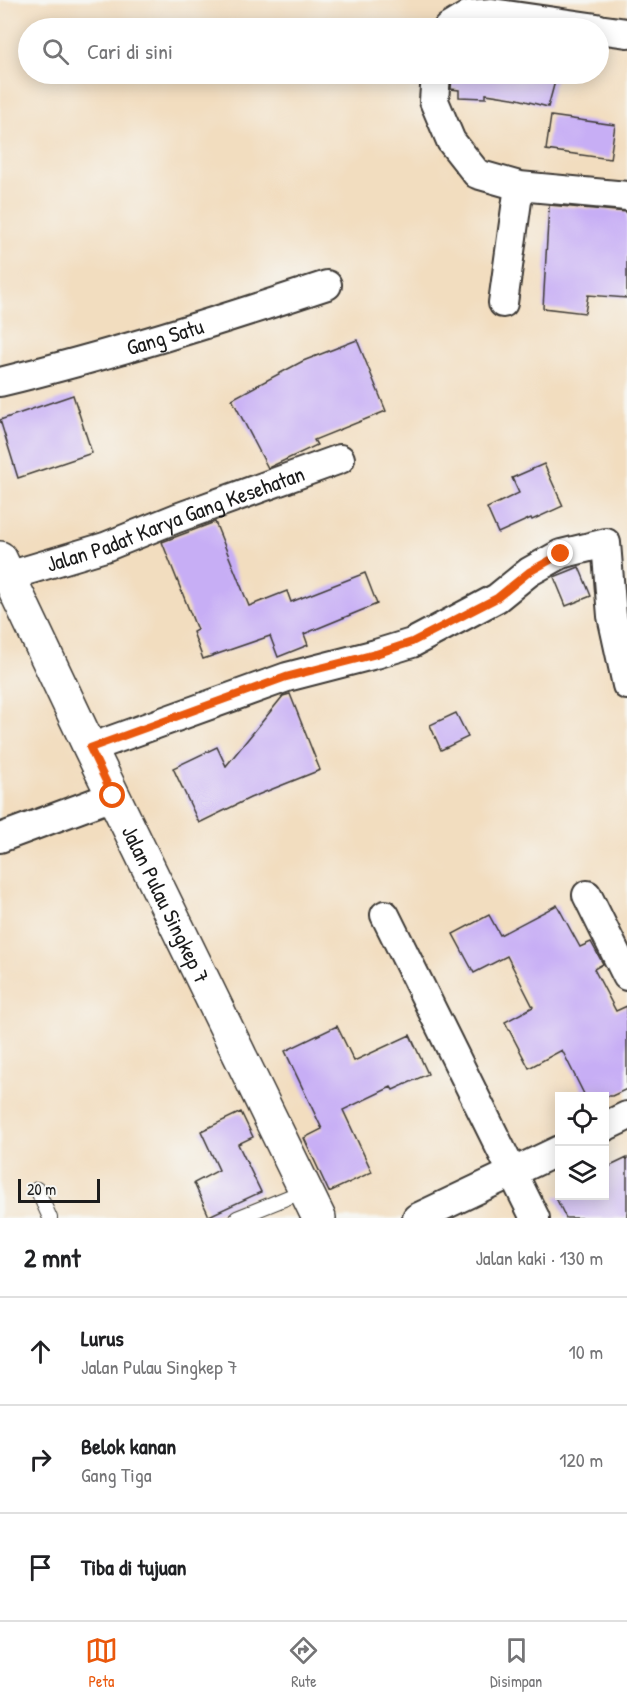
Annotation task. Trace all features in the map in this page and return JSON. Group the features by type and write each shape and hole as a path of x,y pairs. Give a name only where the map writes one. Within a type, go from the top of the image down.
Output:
{"street":[{"path":"464,18 469,15 492,13 525,18"},
{"path":"609,31 627,33"},
{"path":"435,84 434,101 451,141 477,174 519,186 627,196"},
{"path":"503,303 519,186"},
{"name":"Gang Satu","path":"0,382 89,360 205,326 327,285"},
{"name":"Jalan Padat Karya Gang Kesehatan","path":"4,567 105,547 177,518 340,459"},
{"path":"90,748 286,677 376,654 412,642 497,598 529,572 561,554 606,543 612,616 627,685"},
{"name":"Jalan Pulau Singkep 7","path":"4,567 312,1204"},
{"path":"0,838 113,796"},
{"path":"587,895 627,976"},
{"path":"384,915 535,1218"},
{"path":"609,1125 627,1116"},
{"path":"417,1218 555,1152"}],"lane":[{"path":"37,1189 50,1218"},
{"path":"237,1218 312,1204"}],"building":[{"path":"451,84 554,84 548,107 486,94 486,98 459,97 459,90 451,89"},
{"path":"551,116 615,125 610,159 546,150"},
{"path":"549,205 627,212 627,298 588,295 585,313 543,308"},
{"path":"357,340 386,411 314,440 317,445 268,468 232,399 303,361"},
{"path":"73,395 92,453 18,478 0,420"},
{"path":"544,464 563,506 498,533 487,508 519,493 512,478"},
{"path":"215,522 249,606 287,591 291,602 365,573 377,604 304,634 308,645 278,657 270,636 203,659 193,632 197,630 162,542"},
{"path":"579,567 591,596 566,606 554,577"},
{"path":"290,694 320,770 250,798 199,823 173,768 217,747 226,766 283,696"},
{"path":"456,713 468,737 441,750 430,725"},
{"path":"557,905 580,947 591,942 603,964 594,969 616,1011 627,1006 627,1089 612,1096 609,1096 609,1092 583,1092 562,1050 529,1068 505,1022 533,1007 507,956 474,973 453,934 489,915 500,935"},
{"path":"337,1026 354,1061 410,1035 428,1074 393,1090 391,1087 343,1110 372,1172 329,1192 304,1138 322,1129 285,1051"},
{"path":"241,1112 253,1137 238,1144 261,1192 209,1216 194,1183 219,1170 201,1131"},
{"path":"627,1158 627,1218 566,1218 557,1200 609,1200 609,1167"}],"route":[{"path":"113,796 90,748 286,677 376,654 412,642 497,598 529,572 561,554"}]}
